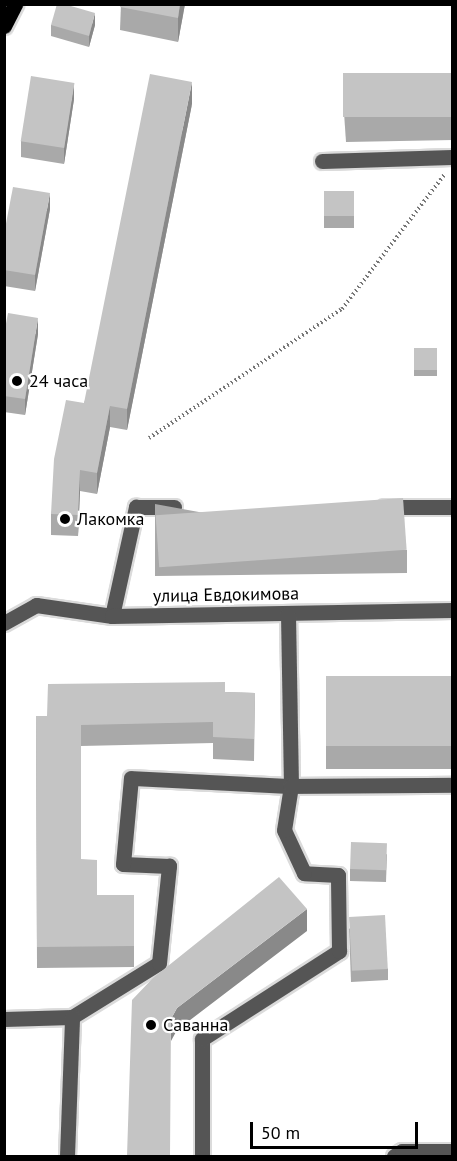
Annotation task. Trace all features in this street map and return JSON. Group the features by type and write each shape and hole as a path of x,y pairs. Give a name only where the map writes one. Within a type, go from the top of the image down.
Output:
{"main road":[{"path":"4,26 15,4"}],"street":[{"path":"322,161 453,157"},
{"path":"112,616 136,507 195,507"},
{"path":"370,507 453,507"},
{"name":"улица Евдокимова","path":"4,622 36,605 112,616 453,610"},
{"path":"202,1156 202,1039 339,951 339,875 304,873 284,830 291,786 288,614"},
{"path":"4,1019 72,1017 159,963 169,866 123,864 131,778 291,786 453,785"},
{"path":"67,1156 72,1017"},
{"path":"394,1156 402,1151 453,1151"}],"path":[{"path":"148,438 342,309 453,164"}],"building":[{"path":"57,4 95,13 89,36 51,25"},
{"path":"121,4 180,4 178,18 120,7"},
{"path":"343,73 452,73 452,117 343,117"},
{"path":"150,74 192,82 127,409 110,406 97,473 80,470 78,515 51,514 54,459 66,400 84,403"},
{"path":"31,76 74,83 64,148 21,141"},
{"path":"13,187 50,193 35,275 4,270 4,234"},
{"path":"324,191 354,191 354,216 324,216"},
{"name":"24 часа","path":"8,313 38,318 25,399 4,396 4,334"},
{"path":"414,348 437,348 437,370 414,370"},
{"path":"403,498 407,550 159,567 156,515"},
{"path":"326,676 452,676 452,746 326,746"},
{"path":"225,682 225,692 255,693 254,739 213,737 213,722 81,725 81,859 97,860 97,895 134,895 134,946 37,947 36,716 47,716 48,684"},
{"path":"351,842 387,843 386,870 350,869"},
{"path":"279,877 307,909 177,1008 171,1019 170,1156 127,1156 132,1000 153,978"},
{"path":"385,915 388,969 352,971 349,917"}],"place":[{"name":"24 часа","path":"17,381"},
{"name":"Лакомка","path":"65,519"},
{"name":"Саванна","path":"151,1025"}]}
